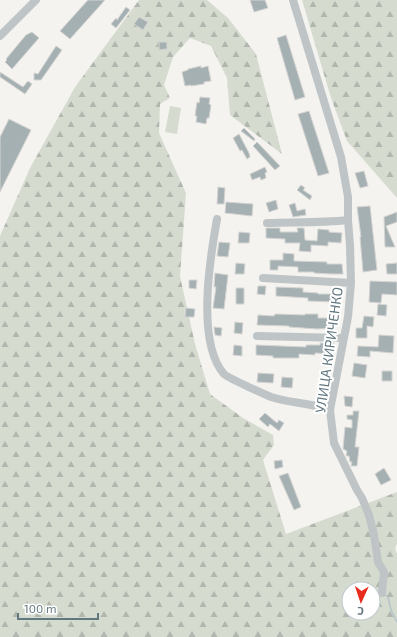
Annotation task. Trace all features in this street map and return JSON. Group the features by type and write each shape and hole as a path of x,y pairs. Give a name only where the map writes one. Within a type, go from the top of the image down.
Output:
{"street":[{"path":"0,36 36,0"},
{"name":"УЛИЦА КИРИЧЕНКО","path":"293,0 341,157 348,197 351,283 348,317 330,410 334,443 369,515 378,562 384,572 382,593"},
{"path":"217,219 211,251 208,283 208,333 215,358 225,375 270,396 330,410"},
{"path":"267,223 348,220"},
{"path":"263,278 351,283"},
{"path":"257,336 343,338"}],"green space":[{"path":"139,0 207,0 228,18 256,54 282,154 230,115 227,78 211,46 190,38 173,57 164,85 170,98 160,104 159,133 186,193 180,276 195,344 210,394 243,418 273,435 274,445 263,460 286,534 397,492 397,544 395,548 397,554 397,637 0,637 0,236 30,168 75,87"},
{"path":"302,0 397,0 397,198 347,141 331,98"},
{"path":"170,106 181,108 177,134 165,132"}],"building":[{"path":"88,0 105,0 70,39 60,31"},
{"path":"250,0 265,0 268,8 254,12"},
{"path":"126,7 130,10 116,28 111,24 116,18 117,20"},
{"path":"139,17 148,22 143,30 134,24"},
{"path":"32,32 39,38 12,69 5,62 7,60 6,59 26,35"},
{"path":"286,35 305,97 295,100 277,38"},
{"path":"159,42 167,42 167,49 159,50"},
{"path":"56,46 62,50 41,80 34,80 34,73 38,74"},
{"path":"201,66 201,68 208,66 211,81 204,82 204,84 185,86 182,72"},
{"path":"0,72 23,87 28,81 32,84 25,94 0,77"},
{"path":"200,97 210,98 209,104 211,105 209,118 207,118 206,124 196,122 197,116 195,116 197,102 199,103"},
{"path":"309,111 329,173 318,176 298,114"},
{"path":"9,119 31,130 0,192 0,137"},
{"path":"244,128 255,139 254,141 241,131"},
{"path":"239,134 249,153 250,157 247,159 242,150 240,151 233,138"},
{"path":"257,142 280,166 275,170 253,146"},
{"path":"265,167 267,172 265,173 266,178 261,180 260,177 252,180 250,174"},
{"path":"364,171 368,186 360,188 355,173"},
{"path":"301,185 305,188 303,190 312,196 310,200 297,190"},
{"path":"218,187 225,188 224,204 217,204"},
{"path":"276,200 278,209 269,212 266,203"},
{"path":"226,202 253,204 252,216 225,213"},
{"path":"295,203 297,211 305,209 306,215 293,217 289,205"},
{"path":"370,206 377,270 363,272 361,237 357,207"},
{"path":"397,212 397,222 386,226 395,247 385,247 384,217"},
{"path":"266,228 280,228 280,232 298,232 297,228 304,228 305,240 317,241 318,229 329,230 329,232 342,233 341,243 328,242 328,246 311,245 311,252 299,251 300,243 285,243 285,239 266,238"},
{"path":"239,232 250,233 249,243 238,243"},
{"path":"219,242 230,243 228,257 217,256"},
{"path":"283,253 294,254 294,261 342,264 343,274 298,272 298,267 278,266 278,270 270,270 270,260 283,260"},
{"path":"236,263 245,264 244,274 235,274"},
{"path":"397,263 397,274 387,274 386,264"},
{"path":"215,273 228,275 224,309 213,308 216,287 214,287"},
{"path":"189,280 197,280 196,289 189,288"},
{"path":"370,281 397,282 397,295 382,294 381,303 369,302"},
{"path":"258,286 266,286 265,295 257,294"},
{"path":"276,287 303,288 303,292 335,294 335,302 308,301 308,298 276,296"},
{"path":"236,288 244,288 244,304 236,304"},
{"path":"378,304 387,305 386,316 377,315"},
{"path":"186,308 195,309 194,317 185,317"},
{"path":"275,314 318,314 318,318 335,318 335,328 317,329 257,325 258,315 274,316"},
{"path":"364,316 374,317 373,327 367,326 367,338 356,338 356,328 362,328"},
{"path":"235,322 243,323 242,334 234,333"},
{"path":"214,327 222,328 221,336 215,335"},
{"path":"379,335 394,336 393,353 370,351 370,357 357,356 358,346 378,347"},
{"path":"320,343 334,343 333,354 299,354 299,358 273,358 273,356 256,355 256,345 306,347 306,345 320,345"},
{"path":"234,345 242,346 242,356 233,355"},
{"path":"354,363 367,365 365,378 352,376"},
{"path":"382,371 392,371 392,381 382,381"},
{"path":"258,373 274,374 273,383 257,382"},
{"path":"282,377 293,378 292,388 281,387"},
{"path":"344,396 353,397 352,407 345,406"},
{"path":"353,411 359,411 355,447 359,447 357,466 351,466 352,462 350,462 349,456 346,456 347,451 343,449 345,427 352,428 352,420 347,419 347,415 353,415"},
{"path":"265,413 277,423 279,420 284,423 279,431 270,424 268,427 259,419"},
{"path":"282,460 283,467 275,469 274,461"},
{"path":"384,468 391,480 381,485 375,474"},
{"path":"288,473 301,507 294,510 279,476"}],"waterway":[{"path":"385,595 388,597 391,610 397,622"}]}
